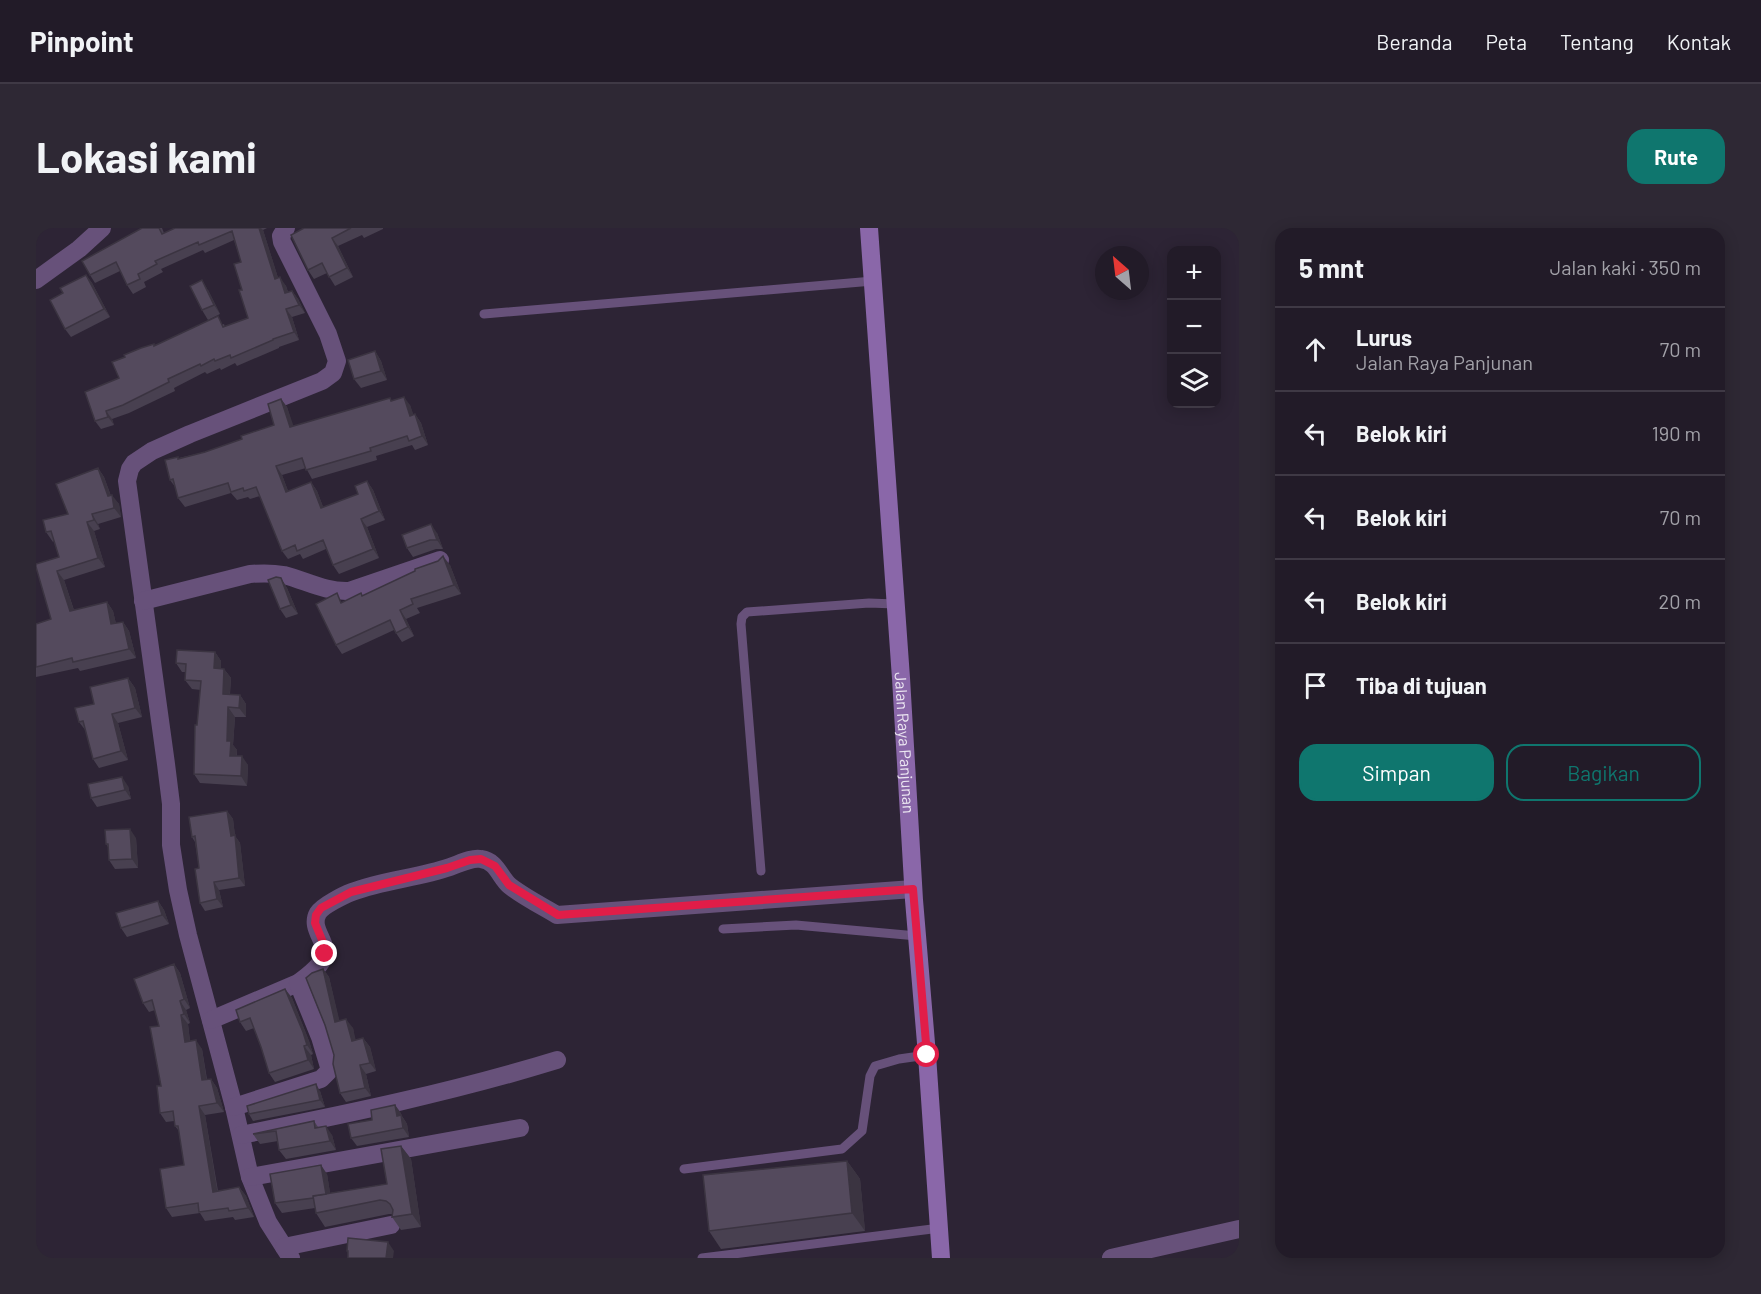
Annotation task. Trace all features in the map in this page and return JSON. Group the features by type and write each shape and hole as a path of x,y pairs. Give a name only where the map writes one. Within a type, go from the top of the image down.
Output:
{"main road":[{"name":"Jalan Raya Panjunan","path":"869,228 913,889 941,1258"}],"street":[{"path":"36,280 79,249 102,228"},
{"path":"286,228 281,236 282,242 328,334 337,361 333,374 322,381 190,434 152,452 134,463 127,482 170,797 171,845 178,890 250,1177 268,1222 287,1252 391,1225"},
{"path":"143,601 250,574 267,573 284,575 337,592 349,591 440,560"},
{"path":"211,1020 298,983 321,963 325,947 315,923 316,915 321,908 351,892 470,860 481,859 495,866 509,885 558,915 913,889"},
{"path":"234,1107 321,1079 328,1072 329,1067 320,1037 298,983"},
{"path":"241,1135 407,1100 519,1072 557,1060"},
{"path":"250,1177 520,1128"},
{"path":"1111,1258 1239,1229"}],"lane":[{"path":"484,314 873,281"},
{"path":"760,871 742,617 747,612 869,603 895,604"},
{"path":"723,929 796,926 917,936"},
{"path":"684,1169 843,1149 862,1131 870,1076 875,1066 899,1059 927,1055"},
{"path":"702,1258 940,1228"}],"building":[{"path":"142,228 159,228 162,234 175,228 259,228 275,279 280,277 285,293 292,291 299,305 286,309 294,332 231,358 230,355 215,361 214,359 201,366 200,364 123,405 106,411 108,417 95,421 85,392 119,378 112,362 141,348 154,344 154,346 218,316 223,327 248,318 234,264 241,262 232,231 199,245 198,242 155,261 157,264 138,274 140,279 127,285 116,262 90,275 82,261"},
{"path":"304,228 351,228 332,238 347,268 329,277 322,263 308,270 291,235"},
{"path":"86,275 104,309 65,329 50,300 63,293 60,288"},
{"path":"202,280 214,305 202,310 190,286"},
{"path":"375,351 381,371 354,379 348,360"},
{"path":"404,397 410,416 415,414 422,436 409,441 407,436 370,448 371,451 306,470 302,458 276,466 286,492 311,482 321,508 358,494 355,486 367,481 379,511 361,519 373,549 333,565 323,540 297,551 295,545 282,551 256,487 231,492 228,483 178,498 173,479 170,480 165,460 205,452 274,425 268,404 281,399 290,427 390,398 391,401"},
{"path":"98,468 108,496 112,495 114,508 92,514 94,520 87,522 98,558 57,571 70,611 107,602 111,624 123,622 129,649 73,662 72,658 36,667 36,624 51,619 36,564 59,557 51,531 46,532 43,520 68,514 56,484"},
{"path":"431,524 437,540 430,540 407,548 402,535"},
{"path":"443,556 454,585 411,599 413,604 400,610 408,627 396,633 390,620 336,645 316,604 337,593 341,603 361,593 362,596 415,569 438,561"},
{"path":"281,578 291,605 280,609 268,580"},
{"path":"177,650 215,652 214,668 224,669 223,694 240,695 239,708 228,707 227,741 231,741 230,756 242,756 241,776 194,774 195,725 197,725 201,681 185,680 186,664 176,663"},
{"path":"128,678 135,708 112,714 121,751 93,759 83,721 79,722 75,708 94,704 90,687"},
{"path":"122,777 125,790 91,798 88,784"},
{"path":"227,811 231,836 235,835 239,878 214,882 217,899 200,903 195,869 199,868 195,836 192,837 189,817"},
{"path":"130,829 132,859 109,860 105,830"},
{"path":"158,901 162,915 121,928 116,913"},
{"path":"174,964 184,999 180,1001 184,1014 181,1015 185,1042 196,1040 202,1080 211,1079 217,1103 199,1106 213,1192 239,1187 248,1208 199,1212 198,1203 166,1208 160,1169 184,1165 178,1126 175,1126 173,1111 160,1113 157,1086 161,1086 150,1027 159,1026 152,1000 143,1003 134,979"},
{"path":"323,969 335,1022 346,1019 352,1041 363,1038 370,1063 360,1065 365,1088 340,1093 333,1064 334,1055 306,978"},
{"path":"285,989 303,1032 308,1060 269,1073 250,1018 240,1022 236,1010"},
{"path":"316,1084 320,1100 249,1114 247,1106"},
{"path":"395,1105 397,1116 401,1115 403,1128 351,1138 348,1124 372,1120 371,1110"},
{"path":"314,1121 315,1128 326,1126 330,1141 279,1150 276,1131 253,1134"},
{"path":"401,1146 412,1214 392,1217 393,1210 390,1204 380,1200 316,1213 313,1196 387,1184 381,1149"},
{"path":"847,1161 852,1213 709,1231 703,1175"},
{"path":"321,1165 326,1194 275,1203 270,1174"},
{"path":"348,1238 388,1242 386,1258 348,1258"}],"route":[{"path":"325,954 325,947 315,923 316,915 321,908 351,892 470,860 481,859 495,866 509,885 558,915 913,889 927,1055"}]}
